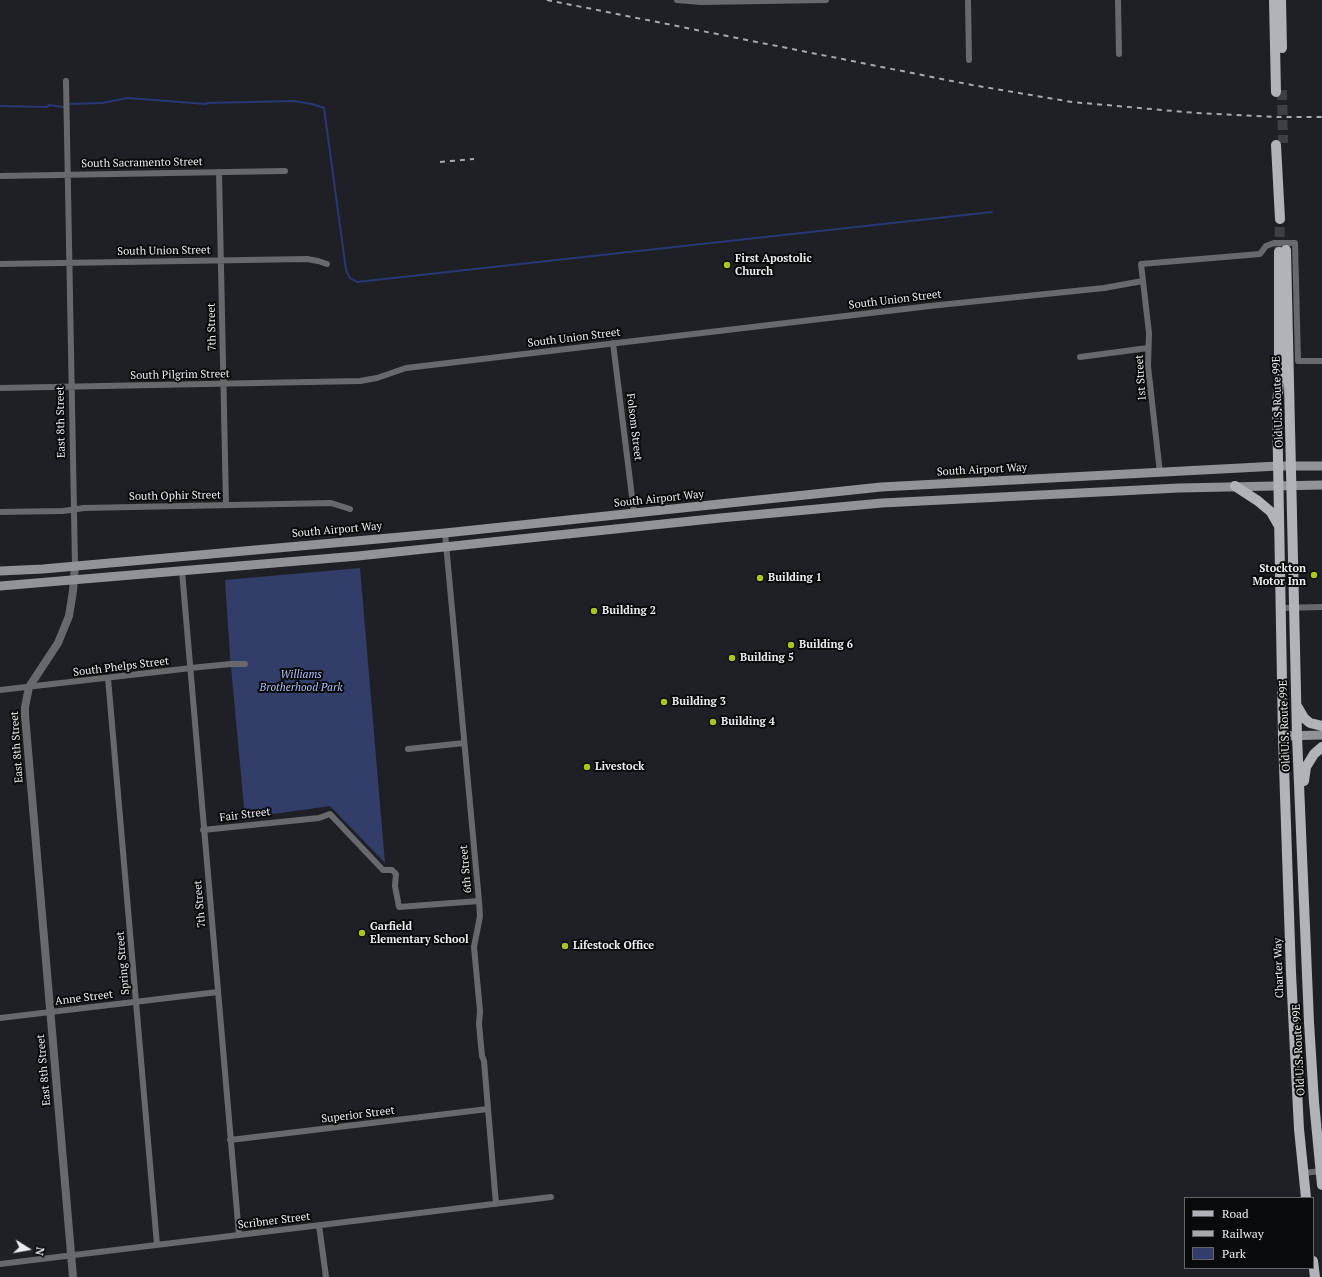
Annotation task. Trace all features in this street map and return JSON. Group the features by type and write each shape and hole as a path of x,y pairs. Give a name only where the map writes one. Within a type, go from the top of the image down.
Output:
{"main road":[{"path":"1274,0 1279,91 1281,0"},
{"path":"1280,144 1283,218"},
{"name":"Old U.S. Route 99E","path":"1283,251 1286,266 1292,466 1296,704 1306,962 1313,1088 1322,1185"},
{"name":"Charter Way","path":"1283,251 1280,382 1277,405 1283,736 1290,973 1306,1197"},
{"name":"South Airport Way","path":"0,571 43,569 445,532 881,487 1278,466 1322,466"},
{"path":"1160,473 1163,480 1174,489"},
{"path":"0,586 74,578 182,571 446,547 720,518 882,503 1235,486 1322,485"},
{"path":"1235,486 1258,500 1271,512 1279,526"},
{"path":"1296,704 1304,718 1310,723 1322,726"},
{"path":"1283,736 1322,735"},
{"path":"1306,962 1311,953 1304,774 1306,766 1322,747"}],"street":[{"path":"677,0 701,2 826,0"},
{"path":"968,0 969,60"},
{"path":"1118,0 1119,54"},
{"name":"East 8th Street","path":"66,81 75,565 72,606 64,632 29,687 25,715 73,1277"},
{"name":"South Sacramento Street","path":"0,176 285,171"},
{"name":"7th Street","path":"219,172 226,505"},
{"path":"1143,281 1141,264 1260,254 1268,244 1295,243 1298,361 1322,361"},
{"name":"South Union Street","path":"0,264 307,259 327,264"},
{"name":"South Union Street","path":"360,381 377,378 406,368 1067,290 1074,291 1096,289 1143,281"},
{"name":"1st Street","path":"1143,281 1148,333 1148,366 1160,473"},
{"name":"Folsom Street","path":"613,343 634,513"},
{"path":"1080,357 1148,348"},
{"name":"South Pilgrim Street","path":"0,388 360,381"},
{"name":"South Ophir Street","path":"0,512 63,511 84,508 331,503 350,509"},
{"name":"6th Street","path":"445,532 479,901 480,916 474,946 480,1012 479,1024 496,1204"},
{"name":"7th Street","path":"182,571 239,1235"},
{"path":"1280,608 1322,607"},
{"name":"South Phelps Street","path":"0,690 231,664 245,664"},
{"name":"Spring Street","path":"108,678 157,1245"},
{"path":"408,750 464,743"},
{"name":"Fair Street","path":"204,830 325,817 330,814 383,870 392,870 396,874 395,886 399,907 479,901"},
{"name":"Anne Street","path":"0,1018 218,992"},
{"name":"Superior Street","path":"230,1140 488,1109"},
{"path":"1303,1173 1321,1171"},
{"name":"Scribner Street","path":"0,1264 551,1197"},
{"path":"319,1226 326,1277"}],"green space":[{"name":"Williams Brotherhood Park","path":"360,568 385,863 330,806 245,818 230,656 225,580"}],"waterway":[{"path":"0,106 47,107 49,105 63,107 67,104 102,103 128,98 206,104 294,101 324,108 346,270 350,278 357,282 992,212"}],"tunnel":[{"path":"1282,90 1283,143"},
{"path":"1279,252 1280,219"}],"railway":[{"path":"547,0 972,85 1072,102 1196,113 1278,117 1322,117"},
{"path":"440,162 474,159"}],"place":[{"name":"First Apostolic Church","path":"727,265"},
{"name":"Stockton Motor Inn","path":"1314,575"},
{"name":"Building 1","path":"760,578"},
{"name":"Building 2","path":"594,611"},
{"name":"Building 6","path":"791,645"},
{"name":"Building 5","path":"732,658"},
{"name":"Building 3","path":"664,702"},
{"name":"Building 4","path":"713,722"},
{"name":"Livestock","path":"587,767"},
{"name":"Garfield Elementary School","path":"362,933"},
{"name":"Lifestock Office","path":"565,946"}]}
